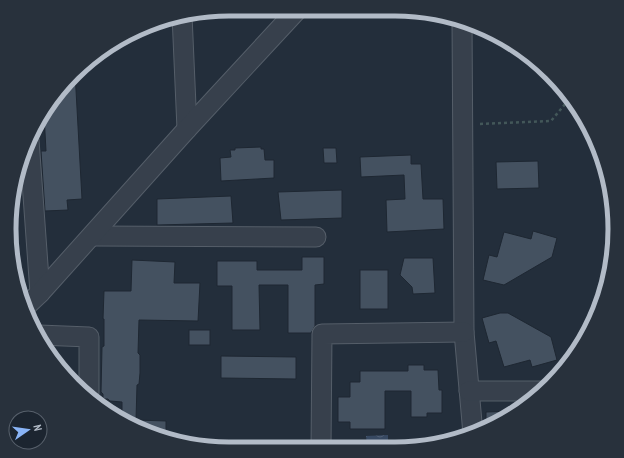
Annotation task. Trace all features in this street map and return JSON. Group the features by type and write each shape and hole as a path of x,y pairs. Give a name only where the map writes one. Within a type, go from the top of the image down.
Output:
{"street":[{"path":"29,303 292,16"},
{"path":"182,21 187,129"},
{"path":"462,27 464,332 472,428"},
{"path":"30,153 40,293"},
{"path":"92,236 316,237"},
{"path":"321,442 322,334 464,332"},
{"path":"45,335 89,337 89,389"},
{"path":"469,391 533,391"}],"path":[{"path":"463,124 551,121 566,103"}],"water":[{"path":"388,435 388,442 367,442 366,436"}],"building":[{"path":"75,81 82,199 67,200 68,210 45,211 41,151 46,151 44,123 60,99"},
{"path":"261,147 261,149 264,149 265,160 274,160 274,178 221,181 220,158 231,157 230,150 235,150 235,148"},
{"path":"323,148 336,148 337,163 324,163"},
{"path":"411,155 411,164 421,164 423,199 443,199 444,229 387,232 386,200 405,199 404,175 361,177 360,157"},
{"path":"538,161 539,188 497,189 496,162"},
{"path":"342,190 342,218 281,220 278,192"},
{"path":"231,196 233,223 157,225 157,199"},
{"path":"533,231 557,238 552,257 504,285 483,280 489,255 497,257 504,232 531,239"},
{"path":"302,257 324,257 324,284 315,285 315,326 311,333 288,333 288,285 259,285 260,330 232,330 232,286 217,286 217,261 257,261 257,270 302,270"},
{"path":"404,258 433,258 435,293 413,294 412,287 400,275"},
{"path":"132,260 175,262 174,283 200,283 198,321 139,320 138,353 140,355 140,373 139,384 137,385 136,420 166,421 166,433 147,426 122,413 122,402 103,399 103,394 101,392 102,347 104,346 104,291 131,291"},
{"path":"360,270 388,270 388,309 360,309"},
{"path":"500,313 508,313 551,337 557,360 532,367 530,360 504,367 496,341 489,343 482,318"},
{"path":"189,330 210,330 210,345 189,345"},
{"path":"221,356 296,357 296,379 221,378"},
{"path":"408,365 424,365 424,370 438,370 439,390 442,390 442,413 427,413 427,417 411,417 411,391 385,391 385,429 350,429 350,422 338,422 338,397 350,397 350,382 360,382 360,371 408,371"},
{"path":"505,411 486,422 486,412"}]}
